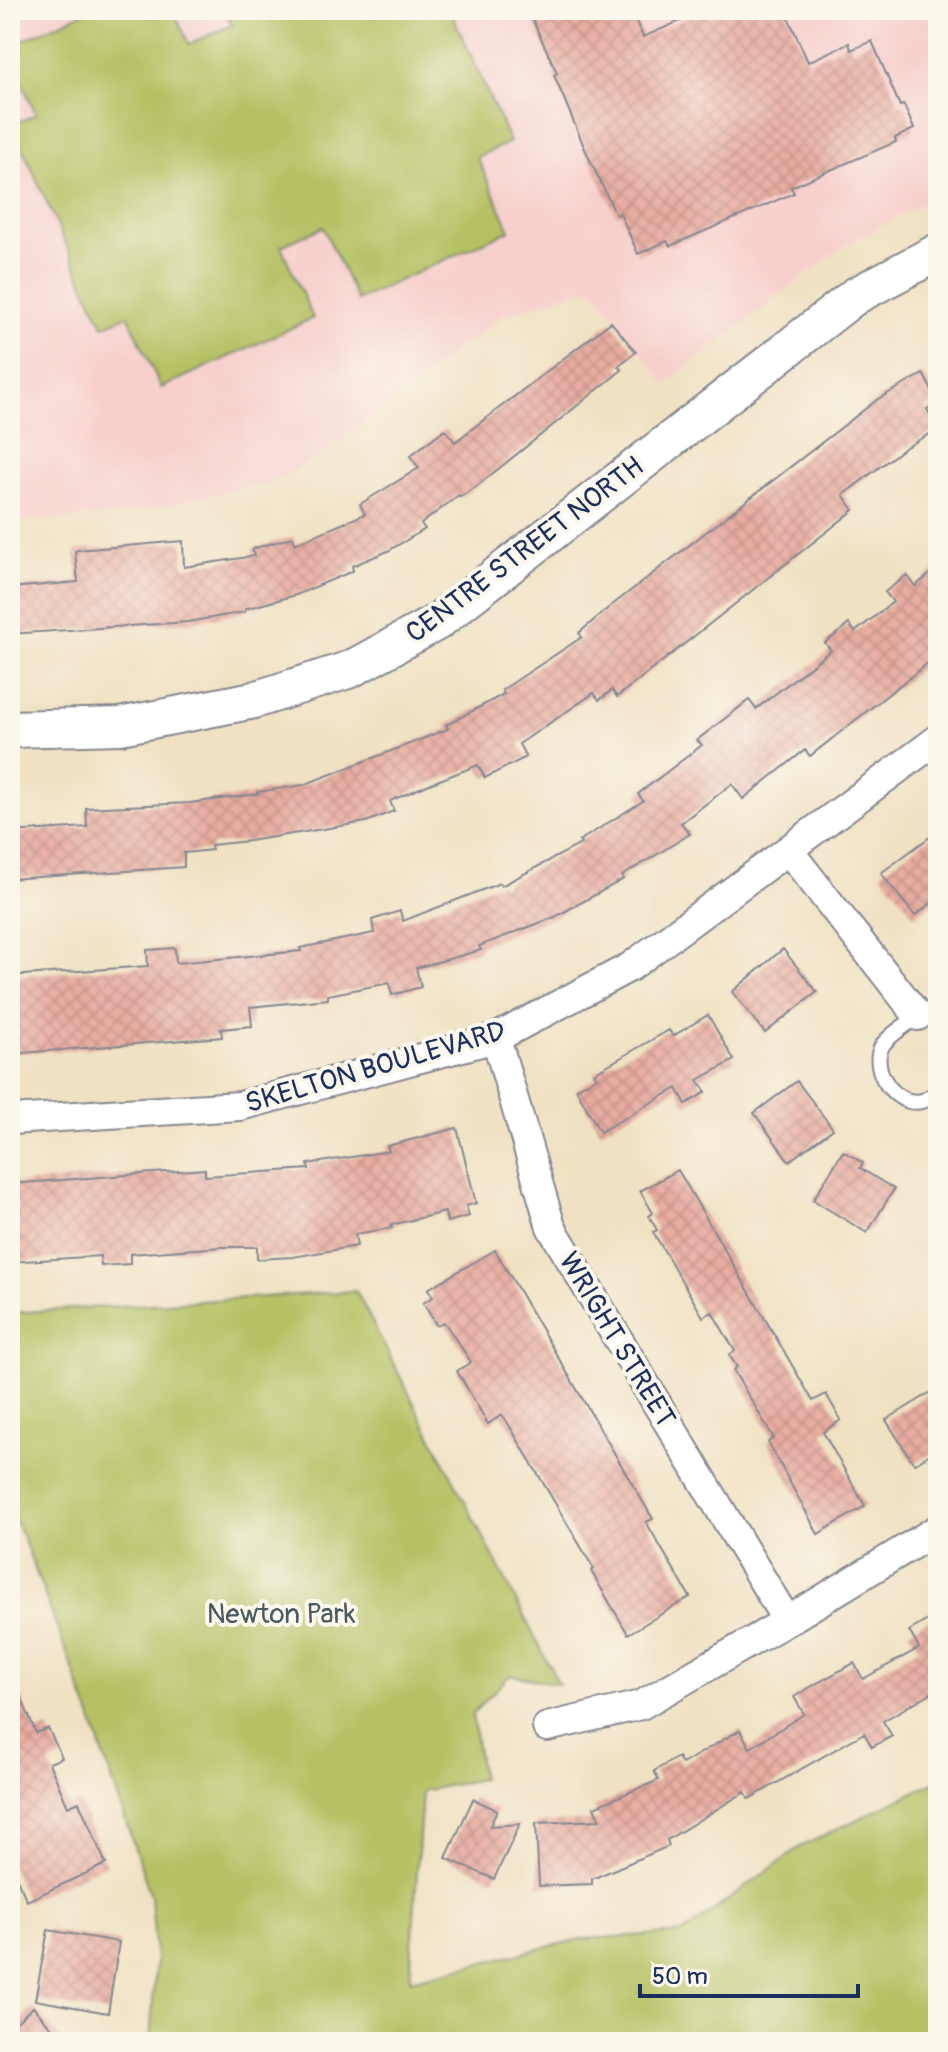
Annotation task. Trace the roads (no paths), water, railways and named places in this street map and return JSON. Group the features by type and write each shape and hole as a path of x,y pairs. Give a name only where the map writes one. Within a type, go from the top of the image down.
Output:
{"street":[{"name":"CENTRE STREET NORTH","path":"10,729 120,726 254,700 351,669 437,622 855,296 938,252"},
{"name":"SKELTON BOULEVARD","path":"10,1120 240,1106 496,1038 630,967 938,739"},
{"path":"789,851 928,1011"},
{"name":"WRIGHT STREET","path":"496,1038 551,1227 787,1621"},
{"path":"547,1727 641,1705 938,1529"}],"lane":[{"path":"928,1011 882,1045 878,1064 888,1086 902,1099 920,1102 938,1092"}],"park label":[{"name":"Newton Park","path":"281,1613"}]}
